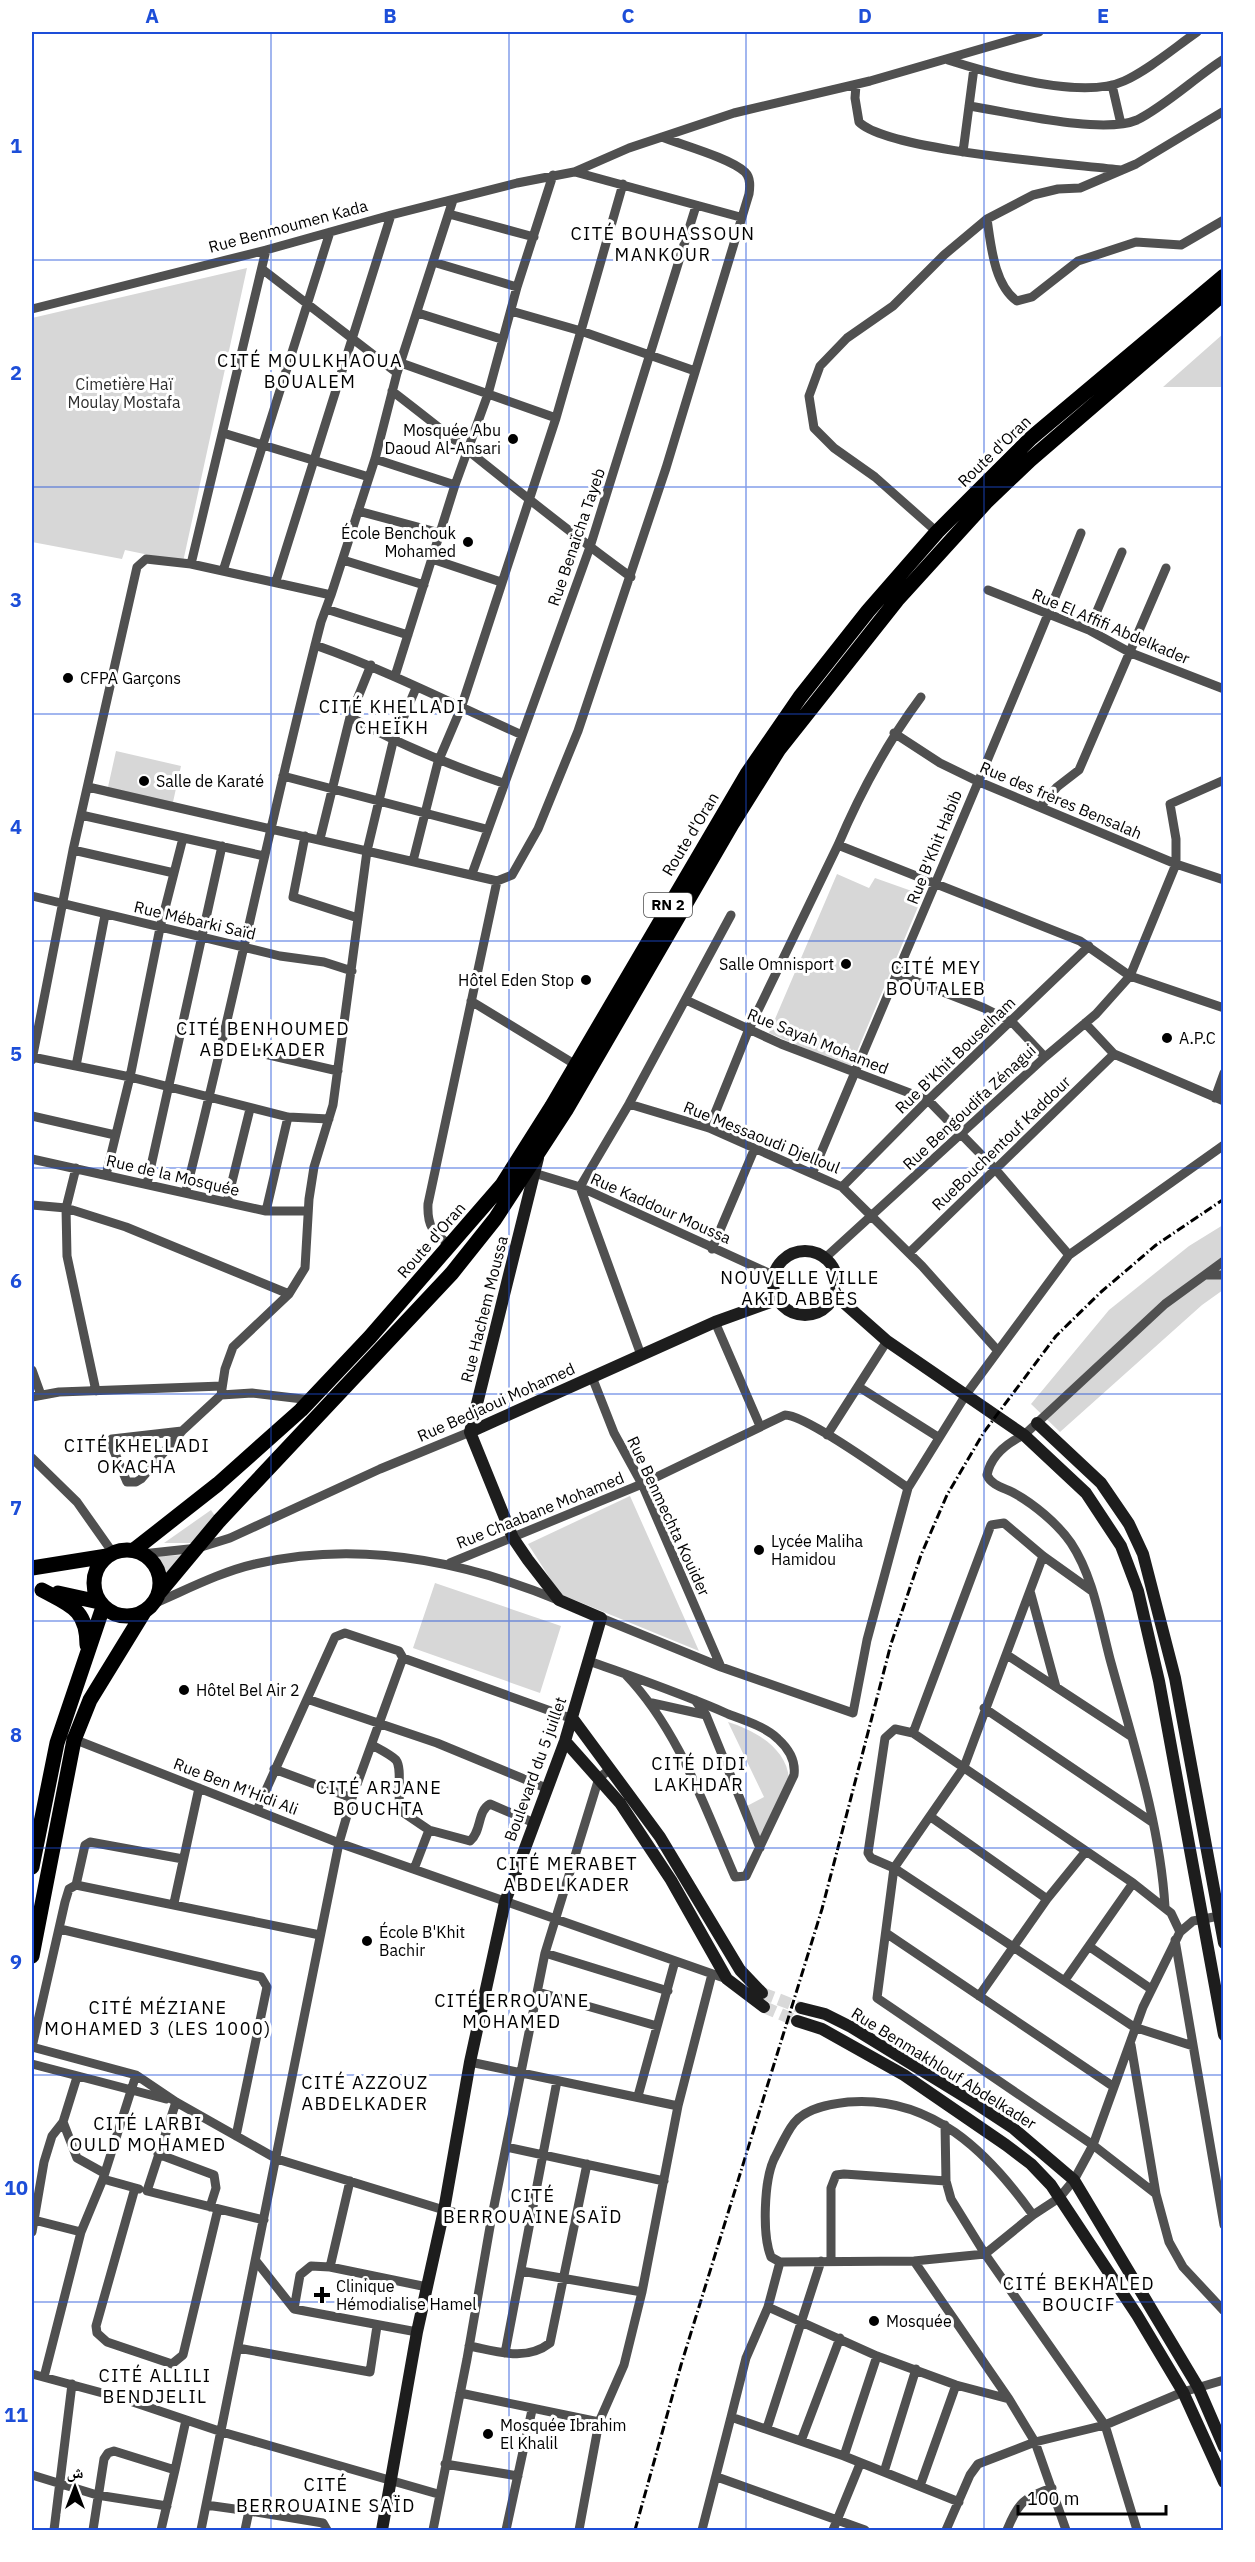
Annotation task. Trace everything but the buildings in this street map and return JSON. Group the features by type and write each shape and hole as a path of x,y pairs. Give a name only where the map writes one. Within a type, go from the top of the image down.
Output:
{"main road":[{"name":"Route d'Oran","path":"138,1552 311,1400 502,1185 576,1065 747,774 800,697 937,532 1031,438 1224,276"},
{"name":"Route d'Oran","path":"198,1548 219,1521 267,1469 452,1273 495,1219 566,1110 732,824 779,749 806,712 897,600 987,501 1058,434 1224,294"},
{"name":"RN 2","path":"152,1603 198,1548"},
{"path":"32,1568 110,1554 138,1552 154,1564 159,1573 152,1603 67,1736 32,1867"},
{"path":"110,1554 96,1569 94,1578 93,1586 101,1604 110,1612 127,1616 152,1603"},
{"path":"37,1590 101,1604"},
{"path":"37,1590 65,1602 80,1614 86,1628 87,1653"},
{"path":"32,1956 67,1736 75,1696 101,1604"}],"street":[{"path":"574,172 734,113 856,85 1039,32"},
{"path":"948,60 974,68 1079,88 1112,85 1137,74 1197,32"},
{"path":"969,106 1098,125 1121,124 1144,115 1224,59"},
{"path":"963,152 974,68"},
{"path":"856,85 857,116 865,128 889,138 963,152 1123,170"},
{"path":"1112,85 1121,124"},
{"path":"937,532 875,477 823,438 814,428 808,396 820,366 831,352 892,306 944,255 987,219 1033,195 1058,189 1080,188 1123,170 1156,154 1224,111"},
{"path":"87,787 497,881 512,875 538,829 578,731 631,577 750,187 745,172 716,158 662,138"},
{"path":"574,172 740,217"},
{"name":"Rue Benmoumen Kada","path":"32,309 266,250 391,215 553,175 574,172"},
{"path":"395,676 455,484 488,394 501,339 553,175"},
{"path":"413,861 438,762 460,708 556,418 623,184"},
{"path":"186,1191 207,1098 246,948 270,829 315,645 375,459 397,373 453,200"},
{"name":"Rue Benaïcha Tayeb","path":"472,874 486,829 590,547 696,206"},
{"path":"449,214 534,237"},
{"path":"276,581 391,215"},
{"path":"987,219 994,261 1007,290 1017,301 1032,297 1078,261 1136,242 1181,245 1224,220"},
{"path":"223,571 330,232"},
{"path":"191,564 266,250"},
{"path":"434,262 517,287"},
{"path":"262,269 397,373"},
{"path":"511,311 695,371"},
{"path":"418,313 501,339"},
{"path":"401,363 556,418"},
{"path":"392,391 467,448 527,500 631,577"},
{"path":"224,433 369,477"},
{"path":"375,459 455,484"},
{"path":"358,511 440,533"},
{"name":"Rue B'Khit Habib","path":"813,1172 938,883 977,782 1081,533"},
{"path":"1089,630 1122,552"},
{"path":"329,1119 288,1117 169,1089 130,1077 32,1058 73,850 137,567 147,559 191,564 331,595"},
{"path":"432,559 501,582"},
{"path":"343,560 424,585"},
{"path":"1040,807 1057,787 1079,770 1166,568"},
{"name":"Rue El Affifi Abdelkader","path":"988,590 1089,630 1131,653 1224,689"},
{"path":"326,609 408,635"},
{"path":"315,645 371,665 416,688 522,735"},
{"path":"320,839 350,717 371,665"},
{"path":"182,1431 112,1439 111,1444 127,1482 136,1482 141,1479 182,1431 222,1390 225,1369 233,1347 289,1294 305,1268 308,1211 314,1167 329,1119 338,1071 367,851 393,742 416,688"},
{"path":"709,1128 749,1029 838,844 867,778 894,733 921,697"},
{"path":"350,717 393,742 438,762 503,783"},
{"name":"Rue des frères Bensalah","path":"894,733 940,763 977,782 1176,864 1224,880"},
{"path":"283,776 486,829"},
{"path":"1130,976 1176,864 1176,839 1170,804 1224,780"},
{"path":"81,815 264,856"},
{"path":"304,836 292,897 358,918"},
{"path":"106,1175 130,1077 160,928 183,838"},
{"path":"838,844 1089,946 1130,976 1224,1008"},
{"path":"147,1184 222,846"},
{"path":"73,850 174,873"},
{"path":"450,1245 432,1232 427,1220 428,1204 497,881"},
{"name":"Rue Mébarki Saïd","path":"32,896 246,948 324,962 352,971"},
{"path":"76,1066 105,915"},
{"path":"641,1355 580,1187 629,1104 731,915"},
{"name":"Rue B'Khit Bouselham","path":"842,1187 928,1100 1089,946"},
{"path":"897,974 984,1008 1012,1022 1045,1057"},
{"name":"Rue Bengoudifa Zénagui","path":"825,1258 1085,1023 1130,976"},
{"name":"Rue Sayah Mohamed","path":"686,1000 854,1073 928,1100 996,1170 1069,1256"},
{"path":"471,1001 576,1065"},
{"path":"1085,1023 1114,1054 1219,1100 1224,1073"},
{"path":"221,1044 338,1071"},
{"name":"RueBouchentouf Kaddour","path":"909,1253 1114,1054"},
{"name":"Rue Messaoudi Djelloul","path":"629,1104 709,1128 754,1150 813,1172 842,1187 873,1215 998,1351"},
{"path":"227,1202 250,1109"},
{"path":"32,1116 115,1135"},
{"path":"266,1211 288,1117"},
{"path":"152,1603 254,1564 309,1554 416,1557 450,1563 525,1586 721,1667 854,1713 870,1629 908,1488 938,1437 967,1393 1069,1256 1224,1145"},
{"name":"Rue Hachem Moussa","path":"470,1432 540,1148"},
{"path":"712,1249 754,1150"},
{"name":"Rue de la Mosquée","path":"32,1159 186,1191 266,1211 308,1211"},
{"path":"76,1168 66,1208 67,1256 96,1391"},
{"name":"Rue Kaddour Moussa","path":"534,1173 580,1187 773,1275"},
{"path":"32,1205 66,1208 126,1227 289,1294"},
{"path":"807,1251 825,1258 837,1277 835,1296 824,1310 807,1316 790,1313 776,1300 772,1288 773,1275 783,1259 792,1253 807,1251"},
{"path":"1165,1907 1152,1822 1132,1737 1092,1591 1078,1556 1060,1530 1018,1495 988,1479 991,1462 1005,1445 1024,1435 1165,1304 1224,1262"},
{"path":"1203,1275 1224,1275"},
{"path":"835,1296 887,1341 979,1401 1024,1435 1086,1493 1105,1518 1125,1555 1138,1591 1160,1681 1224,2034"},
{"name":"Rue Bedjaoui Mohamed","path":"138,1552 198,1548 231,1538 380,1469 470,1432 715,1322 776,1300"},
{"path":"715,1322 760,1426"},
{"path":"827,1435 887,1341"},
{"path":"32,1370 34,1396 96,1391 222,1390 311,1400"},
{"name":"Rue Benmechta Kouider","path":"592,1377 614,1433 642,1484 721,1667"},
{"path":"859,1387 938,1437"},
{"name":"Rue Chaabane Mohamed","path":"450,1563 642,1484 760,1426 790,1415 827,1435 908,1488"},
{"path":"1037,1423 1101,1483 1120,1509 1140,1548 1175,1678 1224,1943"},
{"path":"470,1432 513,1538 559,1600"},
{"path":"32,1458 77,1502 110,1554"},
{"path":"913,1733 991,1525 1004,1523 1043,1556 1092,1591"},
{"path":"1125,1555 1140,1548"},
{"path":"1043,1556 1007,1655 984,1708 964,1767 894,1868 877,1993 879,2002 1093,2145 1156,2194"},
{"path":"1030,1590 1056,1687"},
{"name":"Boulevard du 5 juillet","path":"382,2530 417,2332 444,2210 470,2062 505,1902 532,1822 573,1719 601,1618"},
{"path":"257,1810 335,1637 340,1634 399,1651 403,1658 573,1719 660,1837 740,1970 762,1993"},
{"path":"1007,1655 1132,1737"},
{"path":"201,2530 339,1843 352,1798 403,1658"},
{"path":"589,1661 625,1674 695,1700 777,1737 795,1764 794,1775 746,1876 735,1877 670,1731 652,1703 625,1674"},
{"path":"307,1699 379,1722 546,1788"},
{"path":"695,1700 706,1715 760,1848"},
{"path":"652,1703 706,1715"},
{"path":"984,1708 1152,1822"},
{"path":"1193,2046 1134,2026 894,1868 871,1858 868,1853 879,1773 885,1738 890,1731 900,1729 913,1733 1133,1883 1165,1907 1174,1918 1193,2046 1224,2225"},
{"name":"Rue Ben M'Hidi Ali","path":"67,1736 339,1843 727,1979"},
{"path":"565,1741 620,1803 671,1880 727,1979 764,2007"},
{"path":"372,1744 396,1760 400,1768 397,1789 401,1811 429,1830 470,1841 477,1833 483,1809 490,1804 532,1822"},
{"path":"274,1769 352,1798"},
{"path":"433,2530 438,2494 460,2393 491,2221 545,1953 599,1778 610,1769"},
{"path":"174,1904 199,1788"},
{"path":"931,1817 1047,1899"},
{"path":"414,1869 429,1830"},
{"path":"76,1885 86,1845 90,1842 183,1859"},
{"path":"979,1996 1013,1945 1086,1851"},
{"path":"1065,1980 1133,1883"},
{"path":"320,1935 76,1885 69,1889 32,2047 136,2075 173,2101 277,2158 444,2210 491,2221"},
{"path":"1033,2215 1004,2175 945,2125 922,2112 891,2104 857,2101 829,2104 810,2112 794,2122 773,2162 767,2180 768,2250 771,2257 780,2262 915,2261 985,2254 1033,2215 1059,2198 1074,2180 1093,2145 1134,2026 1178,1936 1193,1921 1219,1916"},
{"path":"60,1929 261,1977 266,1981 267,1987 236,2136"},
{"path":"886,1933 1114,2087"},
{"path":"1090,1947 1151,1989"},
{"path":"545,1953 668,1991"},
{"path":"638,2096 675,1961"},
{"path":"579,2530 599,2422 624,2365 642,2292 678,2106 712,1974"},
{"path":"538,1992 657,2026"},
{"name":"Rue Benmakhlouf Abdelkader","path":"801,2008 825,2014 920,2069 1013,2128 1074,2180 1198,2387 1224,2448"},
{"name":"Rue Benmakhlouf Abdelkader","path":"798,2021 822,2029 904,2075 966,2115 1031,2164 1059,2198 1122,2292 1183,2392 1224,2482"},
{"path":"1130,2043 1156,2194 1175,2254 1183,2267 1224,2311"},
{"path":"470,2062 678,2106"},
{"path":"32,2064 173,2101"},
{"path":"44,2377 81,2232 104,2176 136,2075"},
{"path":"32,2232 44,2163 52,2136 63,2122 77,2077"},
{"path":"505,2353 557,2081"},
{"path":"147,2191 173,2101"},
{"path":"63,2122 77,2158 104,2176 135,2188 264,2220"},
{"path":"945,2125 946,2181 951,2199 985,2254 1105,2425 1137,2530"},
{"path":"506,2147 664,2181"},
{"path":"135,2188 96,2326 97,2333 107,2343 172,2364 183,2355 214,2208 216,2188 213,2175 158,2154"},
{"path":"469,2346 530,2355 550,2343 587,2164"},
{"path":"767,2428 802,2321 826,2261 831,2188 836,2175 857,2173 946,2181"},
{"path":"330,2267 350,2181"},
{"path":"34,2220 81,2232"},
{"path":"256,2261 294,2309 417,2332"},
{"path":"915,2261 1009,2399 1035,2442 1066,2530"},
{"path":"702,2530 746,2358 768,2307 780,2262"},
{"path":"294,2309 300,2275 311,2266 330,2267 427,2287"},
{"path":"521,2271 642,2292"},
{"path":"1122,2292 1135,2284"},
{"path":"768,2307 878,2356 956,2385 1009,2399"},
{"path":"238,2348 370,2372 377,2326"},
{"path":"801,2441 840,2338"},
{"path":"844,2456 878,2356"},
{"path":"884,2472 916,2369"},
{"path":"32,2374 72,2384 222,2433 438,2494"},
{"path":"946,2530 978,2464 1035,2442 1105,2425 1183,2392 1224,2380"},
{"path":"54,2530 58,2482 72,2384"},
{"path":"920,2486 956,2385"},
{"path":"460,2393 532,2410 599,2422"},
{"path":"506,2530 532,2410"},
{"path":"731,2417 844,2456 959,2502"},
{"path":"162,2530 186,2420"},
{"path":"1202,2435 1216,2429"},
{"path":"93,2530 104,2459 108,2453 114,2451 175,2470"},
{"path":"445,2464 518,2476"},
{"path":"833,2530 860,2464"},
{"path":"32,2475 97,2495 167,2506"},
{"path":"717,2476 865,2530"},
{"path":"1011,2527 1020,2504 1026,2498 1052,2488"},
{"path":"206,2505 323,2523 327,2530"},
{"path":"245,2530 249,2511"}],"green space":[{"name":"Cimetière Haï Moulay Mostafa","path":"247,268 183,562 125,550 122,559 32,542 32,318"},
{"path":"1223,334 1223,387 1163,387"},
{"name":"Salle de Karaté","path":"116,751 181,766 171,811 106,796"},
{"name":"Salle Omnisport","path":"837,874 869,888 875,878 923,895 850,1068 769,1033"},
{"path":"1223,1225 1223,1290 1202,1305 1060,1432 1031,1404 1109,1310 1189,1246"},
{"path":"630,1496 699,1651 560,1594 528,1544"},
{"path":"211,1510 217,1519 193,1543 164,1543"},
{"path":"183,1555 162,1578 155,1563 147,1557"},
{"path":"435,1583 561,1626 540,1693 413,1648"},
{"path":"728,1722 768,1742 776,1749 787,1768 789,1779 762,1843 747,1806 764,1797"}],"tunnel":[{"path":"762,1993 801,2008"},
{"path":"764,2007 797,2021"}],"railway":[{"path":"635,2530 681,2365 822,1909 891,1644 921,1555 947,1495 984,1432 1056,1336 1101,1292 1156,1245 1224,1199"}],"place":[{"name":"Mosquée Abu Daoud Al-Ansari","path":"513,439"},
{"name":"École Benchouk Mohamed","path":"468,542"},
{"name":"CFPA Garçons","path":"68,678"},
{"name":"Salle de Karaté","path":"144,781"},
{"name":"Salle Omnisport","path":"846,964"},
{"name":"Hôtel Eden Stop","path":"586,980"},
{"name":"A.P.C","path":"1167,1038"},
{"name":"Lycée Maliha Hamidou","path":"759,1550"},
{"name":"Hôtel Bel Air 2","path":"184,1690"},
{"name":"École B'Khit Bachir","path":"367,1941"},
{"name":"Clinique Hémodialise Hamel","path":"322,2295"},
{"name":"Mosquée","path":"874,2321"},
{"name":"Mosquée Ibrahim El Khalil","path":"488,2434"}],"district":[{"name":"CITÉ BOUHASSOUN MANKOUR","path":"663,244"},
{"name":"CITÉ MOULKHAOUA BOUALEM","path":"310,371"},
{"name":"CITÉ KHELLADI CHEÏKH","path":"392,717"},
{"name":"CITÉ MEY BOUTALEB","path":"936,978"},
{"name":"CITÉ BENHOUMED ABDELKADER","path":"263,1039"},
{"name":"NOUVELLE VILLE AKID ABBÈS","path":"800,1288"},
{"name":"CITÉ KHELLADI OKACHA","path":"137,1456"},
{"name":"CITÉ DIDI LAKHDAR","path":"699,1774"},
{"name":"CITÉ ARJANE BOUCHTA","path":"379,1798"},
{"name":"CITÉ MERABET ABDELKADER","path":"567,1874"},
{"name":"CITÉ ERROUANE MOHAMED","path":"512,2011"},
{"name":"CITÉ MÉZIANE MOHAMED 3 (LES 1000)","path":"158,2018"},
{"name":"CITÉ AZZOUZ ABDELKADER","path":"365,2093"},
{"name":"CITÉ LARBI OULD MOHAMED","path":"148,2134"},
{"name":"CITÉ BERROUAINE SAÏD","path":"533,2206"},
{"name":"CITÉ BEKHALED BOUCIF","path":"1079,2294"},
{"name":"CITÉ ALLILI BENDJELIL","path":"155,2386"},
{"name":"CITÉ BERROUAINE SAÏD","path":"326,2495"}]}
